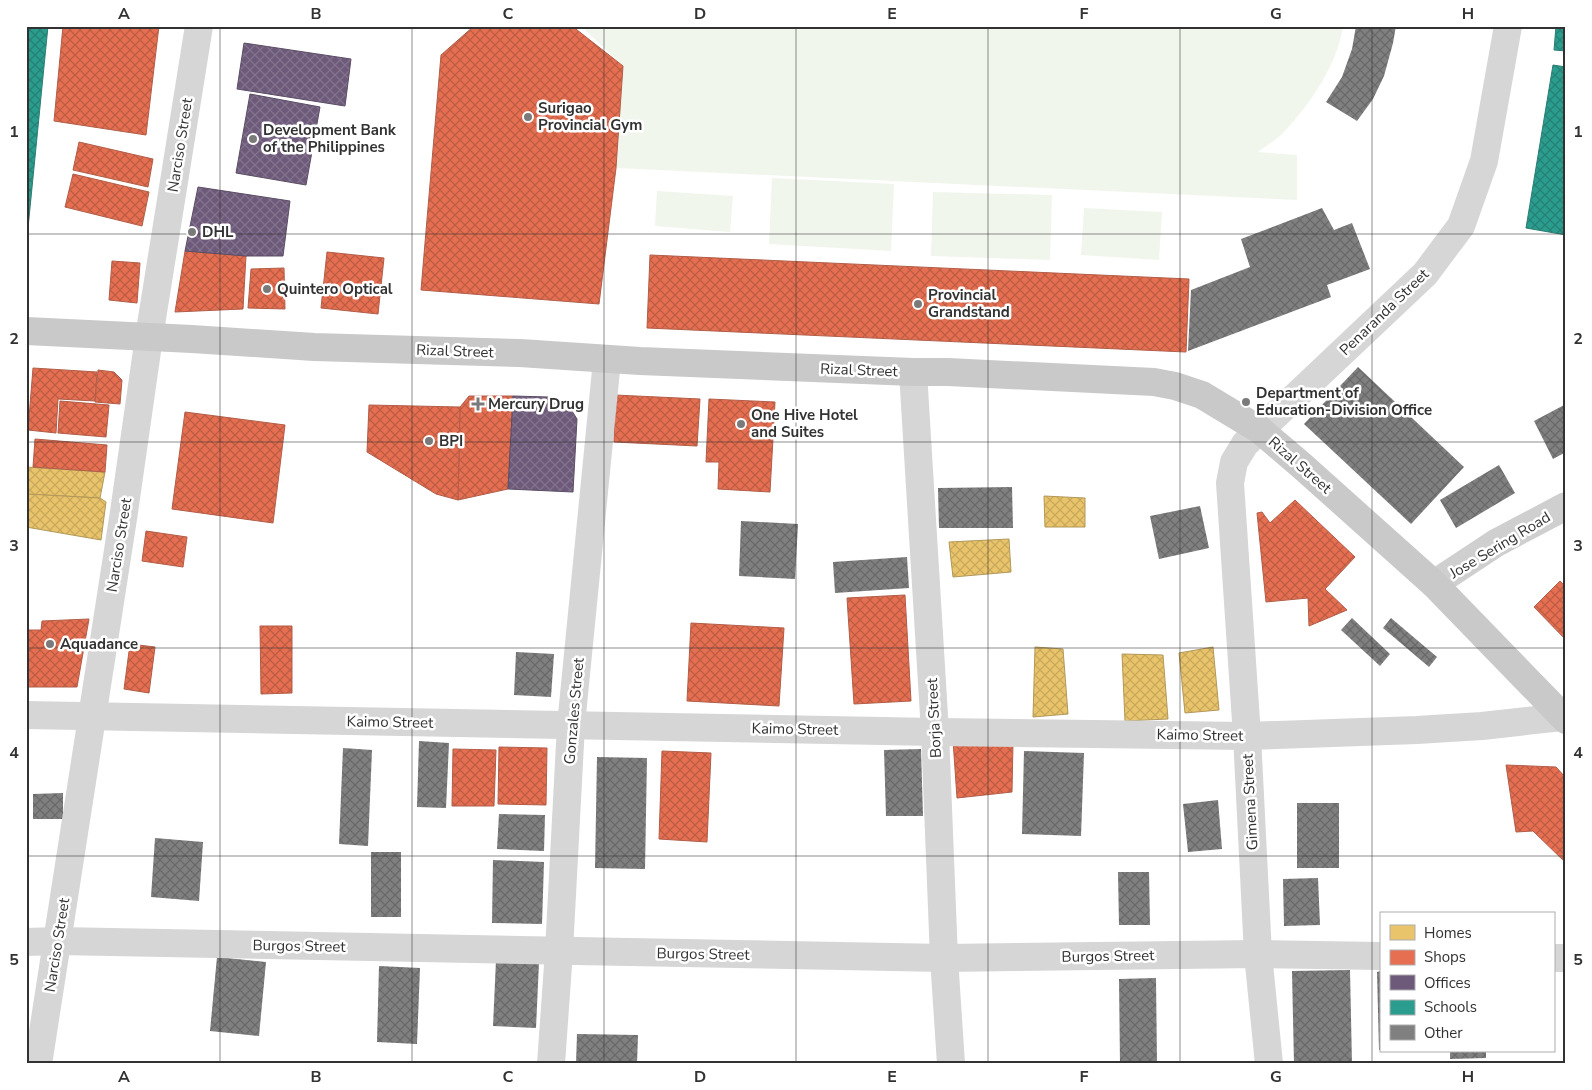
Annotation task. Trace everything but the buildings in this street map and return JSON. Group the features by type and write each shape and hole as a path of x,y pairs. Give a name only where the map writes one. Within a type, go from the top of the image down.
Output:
{"main road":[{"name":"Rizal Street","path":"26,331 314,347 520,353 607,360 948,372 1154,382 1175,386 1202,395 1260,430 1302,465 1434,584 1564,718"},
{"name":"Jose Sering Road","path":"1434,584 1496,543 1566,506"}],"street":[{"name":"Narciso Street","path":"38,1064 124,512 149,337 199,26"},
{"name":"Penaranda Street","path":"1260,430 1425,274 1461,226 1484,160 1508,26"},
{"name":"Gonzales Street","path":"551,1064 571,725 607,360"},
{"name":"Borja Street","path":"912,372 935,732 944,958 952,1064"},
{"name":"Gimena Street","path":"1260,430 1245,444 1234,462 1230,483 1247,736 1258,954 1269,1064"},
{"name":"Kaimo Street","path":"26,715 1247,736 1417,730 1564,718"},
{"name":"Burgos Street","path":"26,942 58,941 944,958 1258,954 1380,956"}],"shaded area":[{"path":"581,26 1343,26 1335,56 1321,84 1303,110 1283,133 1258,152 1297,155 1297,200 616,168 623,66"},
{"path":"772,178 894,184 891,251 769,244"},
{"path":"657,191 733,196 730,232 655,226"},
{"path":"933,192 1052,195 1050,260 931,256"},
{"path":"1084,208 1162,212 1159,260 1081,255"}],"place":[{"name":"Surigao Provincial Gym","path":"528,117"},
{"name":"Development Bank of the Philippines","path":"253,139"},
{"name":"DHL","path":"192,232"},
{"name":"Quintero Optical","path":"267,289"},
{"name":"Provincial Grandstand","path":"918,304"},
{"name":"Department of Education-Division Office","path":"1246,402"},
{"name":"Mercury Drug","path":"478,404"},
{"name":"One Hive Hotel and Suites","path":"741,424"},
{"name":"BPI","path":"429,441"},
{"name":"Aquadance","path":"50,644"}]}
